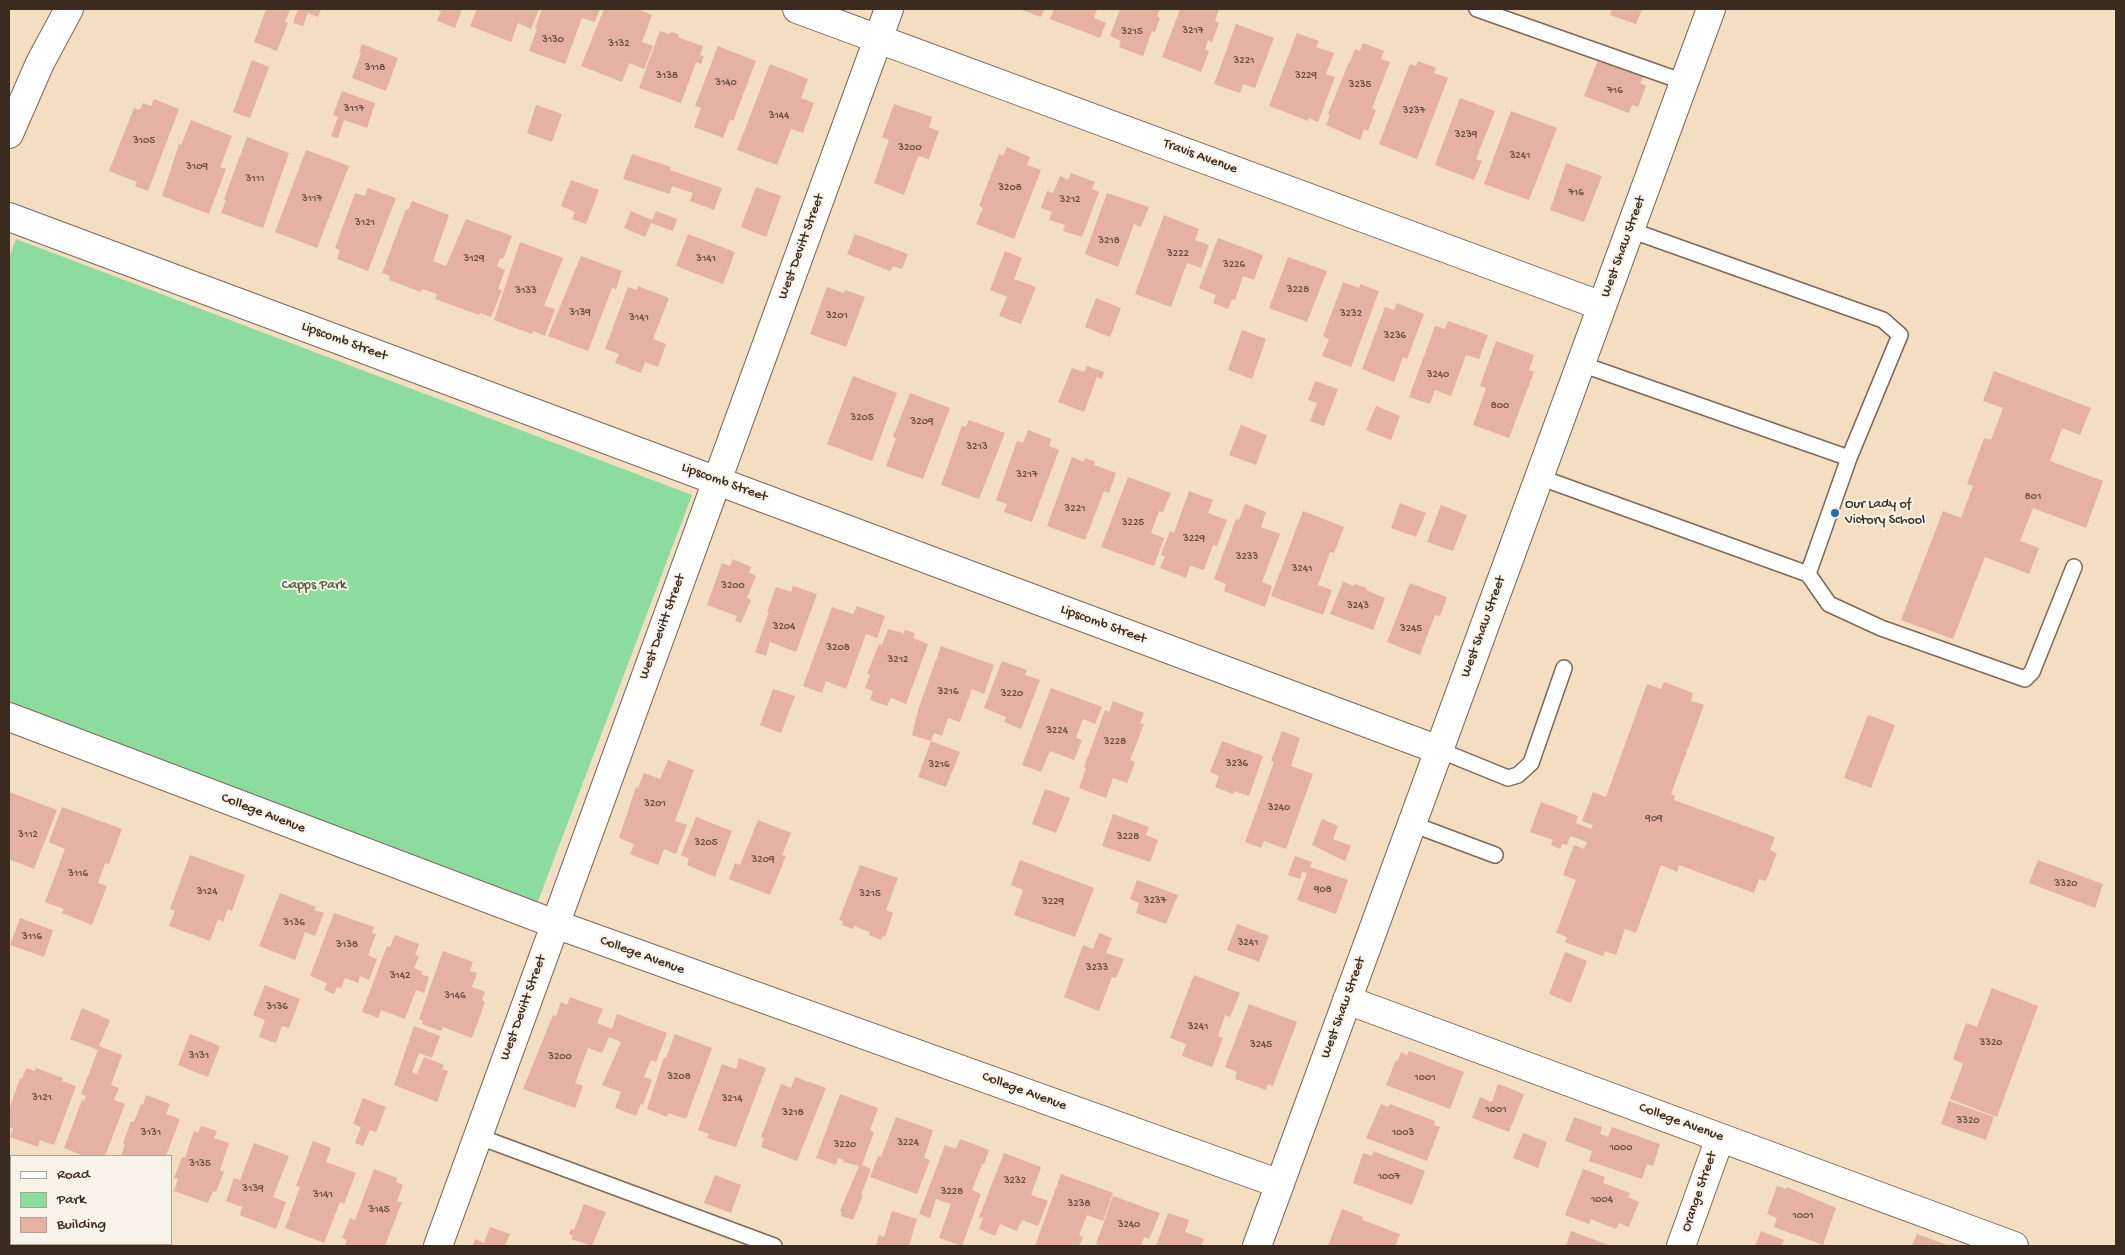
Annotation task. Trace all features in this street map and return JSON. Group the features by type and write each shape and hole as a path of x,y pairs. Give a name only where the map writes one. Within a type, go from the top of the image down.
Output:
{"street":[{"path":"9,134 40,64 69,9"},
{"name":"Travis Avenue","path":"797,9 878,37 1602,306"},
{"name":"West Devitt Street","path":"438,1246 889,9"},
{"name":"West Shaw Street","path":"1257,1246 1711,9"},
{"name":"Lipscomb Street","path":"9,216 1438,750"},
{"name":"College Avenue","path":"9,717 555,924 1280,1184"},
{"name":"College Avenue","path":"1347,1000 2014,1246"},
{"name":"Orange Street","path":"1681,1246 1720,1138"}],"lane":[{"path":"1477,9 1684,82"},
{"path":"1630,230 1884,320 1900,335 1849,458 1808,574"},
{"path":"1581,364 1849,458"},
{"path":"1539,477 1808,574 1829,604 1881,628 2025,679 2032,672 2074,567"},
{"path":"1438,750 1508,778 1518,774 1531,764 1564,668"},
{"path":"1412,824 1495,855"},
{"path":"478,1136 774,1246"}],"green space":[{"name":"Capps Park","path":"16,239 692,495 537,904 9,704 9,258"}],"building":[{"path":"266,9 290,9 285,22 288,23 277,51 254,42"},
{"path":"298,9 321,9 318,17 308,13 303,26 293,23"},
{"path":"435,9 462,9 455,28 437,21 441,11"},
{"path":"477,9 539,9 531,29 518,23 511,42 470,26"},
{"path":"542,9 600,9 595,22 582,18 565,64 529,51"},
{"path":"604,9 638,9 652,15 642,42 653,46 644,69 629,63 622,82 581,66"},
{"path":"1019,9 1044,9 1041,17"},
{"path":"1054,9 1097,9 1094,18 1106,23 1100,38 1050,19"},
{"path":"1120,9 1160,9 1157,16 1160,18 1155,32 1152,31 1143,56 1119,47 1121,41 1110,36"},
{"path":"1180,9 1219,9 1215,21 1219,23 1212,42 1208,40 1205,50 1209,51 1201,72 1162,57"},
{"path":"1612,9 1642,9 1636,24 1610,15"},
{"path":"1236,24 1274,38 1255,88 1243,84 1240,93 1214,84"},
{"path":"660,31 678,34 679,38 703,46 700,55 704,56 701,64 696,62 681,103 639,88"},
{"path":"1297,33 1319,41 1316,47 1334,53 1326,74 1335,77 1318,122 1309,118 1308,121 1269,106"},
{"path":"1363,43 1384,51 1381,59 1390,62 1372,108 1376,110 1368,131 1364,129 1360,140 1326,125 1330,115 1328,114 1349,62 1355,49 1360,51"},
{"path":"362,44 398,58 386,91 352,78 361,53 359,52"},
{"path":"718,46 756,61 733,121 730,119 723,138 694,127 701,108 695,106"},
{"path":"252,60 269,67 250,118 233,112"},
{"path":"1598,60 1643,77 1640,83 1646,86 1638,107 1632,105 1629,113 1584,96"},
{"path":"1418,61 1436,68 1434,73 1448,78 1417,159 1379,144 1410,64 1416,66"},
{"path":"770,64 808,79 801,98 814,103 803,133 791,129 777,165 737,150"},
{"path":"342,91 375,103 367,128 344,120 338,138 331,136 338,117 333,115"},
{"path":"1460,98 1495,111 1476,159 1482,161 1474,180 1435,165"},
{"path":"154,99 179,109 148,191 135,186 137,182 109,171 134,108 140,110 143,103 151,106"},
{"path":"894,104 932,117 929,127 939,131 929,159 918,156 904,195 874,183 889,140 882,137"},
{"path":"536,105 562,114 552,142 527,133"},
{"path":"1511,111 1557,128 1529,200 1484,184"},
{"path":"191,120 232,136 220,167 226,169 209,214 162,196 179,144 181,145"},
{"path":"247,137 289,153 263,228 221,213 226,200 224,199"},
{"path":"1007,147 1030,157 1027,165 1041,170 1014,239 976,224 983,208 979,206 999,154 1003,156"},
{"path":"306,150 349,166 317,248 275,232"},
{"path":"632,154 671,167 670,170 722,188 714,210 690,201 693,193 672,186 670,194 623,179"},
{"path":"1566,163 1602,176 1584,222 1550,210"},
{"path":"1071,173 1095,182 1092,189 1099,192 1082,237 1063,231 1065,225 1049,220 1052,212 1041,208 1047,191 1053,193 1060,176 1068,180"},
{"path":"571,180 599,190 586,224 572,219 575,212 561,206"},
{"path":"756,187 781,196 766,237 741,227"},
{"path":"368,188 396,198 368,271 337,259 340,250 335,248 355,193 365,196"},
{"path":"1107,193 1149,207 1141,227 1134,224 1118,267 1085,254"},
{"path":"412,201 449,215 433,261 446,266 466,219 512,236 503,259 500,258 497,266 505,270 498,289 502,290 491,317 480,313 479,315 435,299 437,294 422,289 421,292 389,280 390,276 382,273 406,209 408,210"},
{"path":"631,211 652,220 656,211 677,219 673,231 651,223 645,237 624,228"},
{"path":"1164,215 1199,229 1195,240 1209,245 1201,268 1187,263 1171,307 1135,294"},
{"path":"688,234 735,252 723,284 676,266"},
{"path":"855,234 908,254 902,269 893,266 890,271 847,254"},
{"path":"1218,238 1263,255 1254,280 1243,276 1235,300 1232,299 1228,309 1213,303 1216,295 1199,288"},
{"path":"520,242 563,258 544,306 555,309 545,336 533,331 532,334 494,320"},
{"path":"1005,251 1022,258 1014,279 1036,287 1021,324 999,316 1007,297 990,290"},
{"path":"581,256 622,271 616,289 612,288 588,351 548,336"},
{"path":"1288,257 1327,271 1307,322 1269,308"},
{"path":"1343,282 1359,288 1360,284 1379,291 1351,367 1322,356 1329,339 1323,336"},
{"path":"638,286 669,298 653,339 666,344 658,367 645,362 641,373 615,363 619,354 605,349 628,287 637,290"},
{"path":"827,287 844,293 845,290 865,297 846,347 810,334"},
{"path":"1096,298 1121,308 1110,337 1085,327"},
{"path":"1397,303 1424,314 1407,359 1403,357 1394,382 1362,369 1385,307 1394,310"},
{"path":"1448,321 1488,335 1479,359 1466,355 1451,396 1435,390 1430,404 1409,397 1435,326 1445,329"},
{"path":"1242,330 1266,339 1252,379 1228,370"},
{"path":"1496,341 1534,355 1529,370 1534,372 1509,438 1473,425 1486,388 1480,386"},
{"path":"1087,366 1104,372 1102,379 1097,377 1084,412 1058,402 1072,368 1084,372"},
{"path":"1994,371 2091,408 2080,435 2062,428 2050,461 2103,481 2086,528 2033,508 2020,541 2039,548 2029,574 1985,557 1953,639 1901,620 1943,511 1961,518 1973,486 1967,484 1984,438 1991,440 2003,408 1983,401"},
{"path":"853,376 897,393 872,461 827,444"},
{"path":"1315,381 1338,389 1324,426 1310,421 1317,403 1308,400"},
{"path":"910,393 950,408 923,479 886,466 896,438 893,437"},
{"path":"1376,406 1400,416 1391,440 1366,430"},
{"path":"969,420 1005,433 979,499 941,485 962,426 966,427"},
{"path":"1241,425 1267,435 1256,465 1229,455"},
{"path":"1028,430 1051,439 1049,446 1059,450 1032,522 1004,512 1007,504 996,500 1017,441 1023,443"},
{"path":"1072,457 1084,462 1085,458 1095,462 1094,465 1116,473 1109,493 1104,491 1085,540 1047,526"},
{"path":"1128,477 1171,493 1163,512 1159,511 1151,533 1164,538 1154,566 1101,547"},
{"path":"1189,491 1213,500 1208,513 1227,520 1217,546 1213,545 1204,570 1190,566 1186,578 1160,568 1165,556 1161,555 1170,531 1174,533"},
{"path":"1400,503 1426,513 1416,537 1391,528"},
{"path":"1245,504 1266,512 1261,527 1280,534 1262,582 1272,586 1265,607 1224,591 1226,584 1214,579 1236,519 1239,520"},
{"path":"1441,505 1467,515 1453,551 1427,542"},
{"path":"1303,511 1344,527 1334,553 1330,552 1318,585 1332,590 1323,615 1271,596"},
{"path":"733,559 751,567 749,573 756,576 747,598 751,600 741,623 735,621 737,616 707,605 722,563 730,566"},
{"path":"1343,582 1367,588 1366,590 1385,598 1373,630 1330,614"},
{"path":"1410,583 1447,597 1440,616 1435,615 1420,655 1387,642"},
{"path":"793,586 817,594 796,652 770,642 766,656 755,652 776,587 791,592"},
{"path":"857,606 885,616 877,638 866,634 846,689 826,681 822,693 803,686 832,607 853,614"},
{"path":"888,629 903,633 903,635 905,630 915,633 913,638 928,644 906,704 891,698 887,706 870,700 873,691 865,688 870,675 867,674 879,644 882,645"},
{"path":"941,646 994,665 984,694 972,689 960,722 948,718 942,736 934,733 931,741 912,735 919,707"},
{"path":"1002,661 1027,670 1025,675 1040,680 1021,729 1004,722 1006,717 984,708"},
{"path":"1664,682 1693,693 1691,701 1704,705 1671,794 1675,796 1674,800 1775,837 1770,850 1777,853 1766,881 1759,879 1754,893 1679,865 1677,872 1661,865 1636,933 1625,929 1616,955 1605,951 1603,956 1565,942 1567,937 1556,933 1576,880 1563,875 1574,845 1584,849 1587,842 1570,836 1567,845 1562,844 1560,849 1551,845 1553,840 1530,832 1541,802 1578,816 1576,823 1591,829 1593,825 1582,821 1593,792 1606,797 1647,684 1661,689"},
{"path":"1051,688 1102,707 1095,724 1083,719 1076,738 1082,740 1074,760 1050,751 1041,772 1022,765"},
{"path":"773,689 795,696 781,733 760,725"},
{"path":"1113,701 1144,713 1140,723 1144,724 1130,760 1135,762 1127,783 1113,778 1106,798 1079,788 1086,768 1084,767 1105,710 1109,712"},
{"path":"1868,715 1895,725 1871,788 1844,778"},
{"path":"1282,731 1300,738 1291,766 1313,774 1286,849 1264,841 1261,848 1245,842 1274,762 1271,761"},
{"path":"931,741 960,752 946,787 918,777"},
{"path":"1222,741 1263,756 1249,796 1234,791 1233,794 1215,787 1219,776 1210,772"},
{"path":"668,760 694,770 675,821 687,825 676,854 664,849 658,865 630,854 634,844 619,838 636,787 638,788 644,773 660,779"},
{"path":"1045,789 1070,798 1056,833 1032,824"},
{"path":"9,792 57,810 34,869 9,859"},
{"path":"62,807 122,829 109,864 105,863 98,883 107,886 92,925 62,913 64,909 45,902 65,849 49,842"},
{"path":"1113,814 1149,827 1146,835 1158,840 1150,862 1102,846"},
{"path":"696,817 732,831 715,877 687,865 689,858 681,855"},
{"path":"1322,819 1338,826 1333,839 1351,846 1345,861 1312,845"},
{"path":"758,820 791,833 782,855 786,856 770,895 729,879 735,863 740,865"},
{"path":"190,855 245,875 232,911 228,909 223,922 218,919 210,941 169,926 175,911 170,909"},
{"path":"1295,856 1312,862 1310,867 1348,880 1336,914 1297,900 1307,873 1302,872 1300,879 1288,875"},
{"path":"1020,860 1094,888 1075,937 1014,915 1023,890 1011,885"},
{"path":"2038,860 2103,884 2095,908 2029,883"},
{"path":"860,865 898,878 886,910 893,913 885,937 883,936 881,940 869,935 870,932 854,926 853,929 842,925 843,921 839,920"},
{"path":"1137,880 1178,895 1166,924 1136,913 1139,903 1130,899"},
{"path":"280,893 316,907 314,910 324,913 315,936 305,932 295,960 259,946"},
{"path":"334,913 374,927 372,933 376,934 368,955 377,959 369,980 360,976 358,983 345,978 341,988 337,987 334,994 324,990 327,983 310,976"},
{"path":"20,918 53,930 44,957 10,945"},
{"path":"1237,924 1269,936 1259,962 1227,950"},
{"path":"1099,933 1112,938 1106,953 1124,959 1116,978 1112,977 1099,1011 1064,997 1083,945 1093,949"},
{"path":"395,935 419,944 415,955 419,956 414,968 423,972 421,974 429,977 424,993 416,990 405,1019 381,1010 378,1018 362,1012 387,946 390,947"},
{"path":"443,951 473,962 470,971 477,973 472,987 485,992 482,1000 485,1002 472,1038 443,1027 441,1031 422,1024 423,1021 419,1019"},
{"path":"1565,952 1587,961 1571,1003 1549,994"},
{"path":"1194,975 1240,993 1230,1017 1225,1015 1218,1036 1223,1038 1212,1067 1182,1056 1186,1044 1170,1038"},
{"path":"265,985 300,999 289,1028 282,1026 276,1043 259,1037 265,1020 253,1015"},
{"path":"1992,988 2038,1006 1997,1117 1950,1099 1963,1064 1953,1059 1966,1023 1977,1027"},
{"path":"570,997 603,1009 597,1023 612,1029 617,1014 667,1033 656,1062 651,1060 644,1077 652,1080 643,1105 641,1103 636,1116 615,1108 621,1092 602,1085 621,1042 609,1037 602,1053 588,1048 575,1083 583,1086 575,1108 523,1089 553,1015 556,1016 561,1002 567,1005"},
{"path":"1249,1004 1297,1022 1273,1086 1268,1084 1266,1090 1235,1079 1237,1072 1225,1067"},
{"path":"82,1008 110,1020 99,1046 122,1055 111,1085 119,1088 114,1100 125,1104 105,1155 82,1155 64,1148 82,1100 84,1101 86,1096 81,1094 98,1050 70,1039"},
{"path":"414,1026 440,1036 432,1058 419,1053 412,1072 417,1074 424,1057 444,1065 442,1069 448,1071 437,1102 394,1085"},
{"path":"190,1034 220,1046 208,1077 178,1065"},
{"path":"675,1034 712,1048 686,1119 668,1113 667,1117 647,1109 664,1057 666,1058"},
{"path":"1409,1051 1464,1072 1450,1109 1386,1085 1401,1052 1407,1055"},
{"path":"739,1058 766,1068 736,1147 707,1138 709,1134 698,1130 722,1064 736,1069"},
{"path":"26,1068 35,1071 36,1068 63,1078 62,1081 76,1086 54,1145 40,1140 38,1147 10,1137 13,1129 9,1127 9,1110 20,1078 22,1079"},
{"path":"795,1077 826,1088 797,1161 761,1147 764,1138 761,1137 781,1084 791,1088"},
{"path":"1498,1084 1524,1094 1509,1132 1472,1118 1480,1097 1492,1102"},
{"path":"840,1094 878,1108 870,1130 874,1132 862,1165 871,1169 853,1220 841,1216 842,1212 840,1211 859,1166 843,1162 844,1160 838,1158 836,1165 816,1158"},
{"path":"146,1095 170,1104 166,1114 180,1119 166,1155 121,1155 125,1144 123,1143 131,1121 134,1122 141,1104 143,1105"},
{"path":"363,1098 386,1107 376,1132 370,1130 363,1146 355,1143 361,1127 353,1124"},
{"path":"1949,1101 1994,1117 1986,1140 1941,1124"},
{"path":"1381,1104 1388,1107 1390,1104 1435,1121 1434,1125 1440,1127 1427,1161 1366,1138"},
{"path":"896,1117 933,1130 924,1158 930,1160 917,1194 870,1177 878,1156 881,1157"},
{"path":"1574,1117 1602,1127 1600,1134 1608,1137 1612,1127 1660,1144 1653,1166 1647,1164 1642,1179 1589,1161 1592,1151 1565,1141"},
{"path":"201,1126 217,1131 214,1138 229,1143 220,1170 224,1172 216,1192 213,1191 208,1203 174,1191 178,1179 174,1178 182,1157 185,1158 194,1131 198,1133"},
{"path":"1523,1133 1547,1142 1538,1168 1513,1158"},
{"path":"960,1139 989,1150 972,1190 981,1194 962,1246 939,1238 951,1204 936,1199 930,1218 919,1214 945,1145 956,1149"},
{"path":"313,1141 331,1148 326,1162 356,1173 344,1204 340,1202 324,1243 285,1228 300,1187 296,1186"},
{"path":"254,1143 289,1156 273,1197 286,1202 276,1229 240,1215 242,1207 226,1201 234,1178 240,1180"},
{"path":"1373,1151 1425,1171 1412,1205 1353,1183 1363,1153 1372,1156"},
{"path":"1004,1153 1041,1167 1031,1195 1048,1201 1038,1226 1022,1220 1017,1231 1000,1224 995,1236 979,1229 983,1218 979,1217"},
{"path":"374,1169 397,1178 396,1182 403,1185 397,1201 402,1202 385,1246 345,1246 347,1240 342,1238 350,1218 355,1220"},
{"path":"1583,1169 1605,1177 1603,1183 1630,1193 1628,1197 1639,1202 1629,1227 1619,1223 1616,1229 1591,1219 1589,1224 1565,1215"},
{"path":"1061,1174 1113,1193 1103,1221 1087,1215 1079,1235 1083,1237 1079,1246 1035,1246"},
{"path":"715,1175 741,1185 731,1213 704,1203"},
{"path":"1777,1186 1786,1189 1787,1187 1836,1208 1823,1245 1774,1227 1777,1218 1767,1214"},
{"path":"1113,1196 1160,1213 1149,1239 1144,1237 1141,1246 1101,1246 1096,1244"},
{"path":"584,1204 606,1212 592,1246 571,1239 573,1236 569,1234 571,1229 574,1230"},
{"path":"1342,1209 1363,1217 1362,1220 1400,1234 1395,1246 1328,1246"},
{"path":"892,1211 917,1219 909,1246 876,1245 879,1235 884,1237"},
{"path":"1168,1213 1189,1220 1185,1232 1204,1239 1201,1246 1156,1246"},
{"path":"490,1227 510,1234 505,1246 473,1246 475,1239 484,1243"},
{"path":"1571,1231 1611,1246 1566,1246"},
{"path":"1761,1231 1784,1240 1781,1246 1755,1246"},
{"path":"1917,1234 1950,1246 1912,1246"}],"place":[{"name":"Our Lady of Victory School","path":"1835,513"}]}
